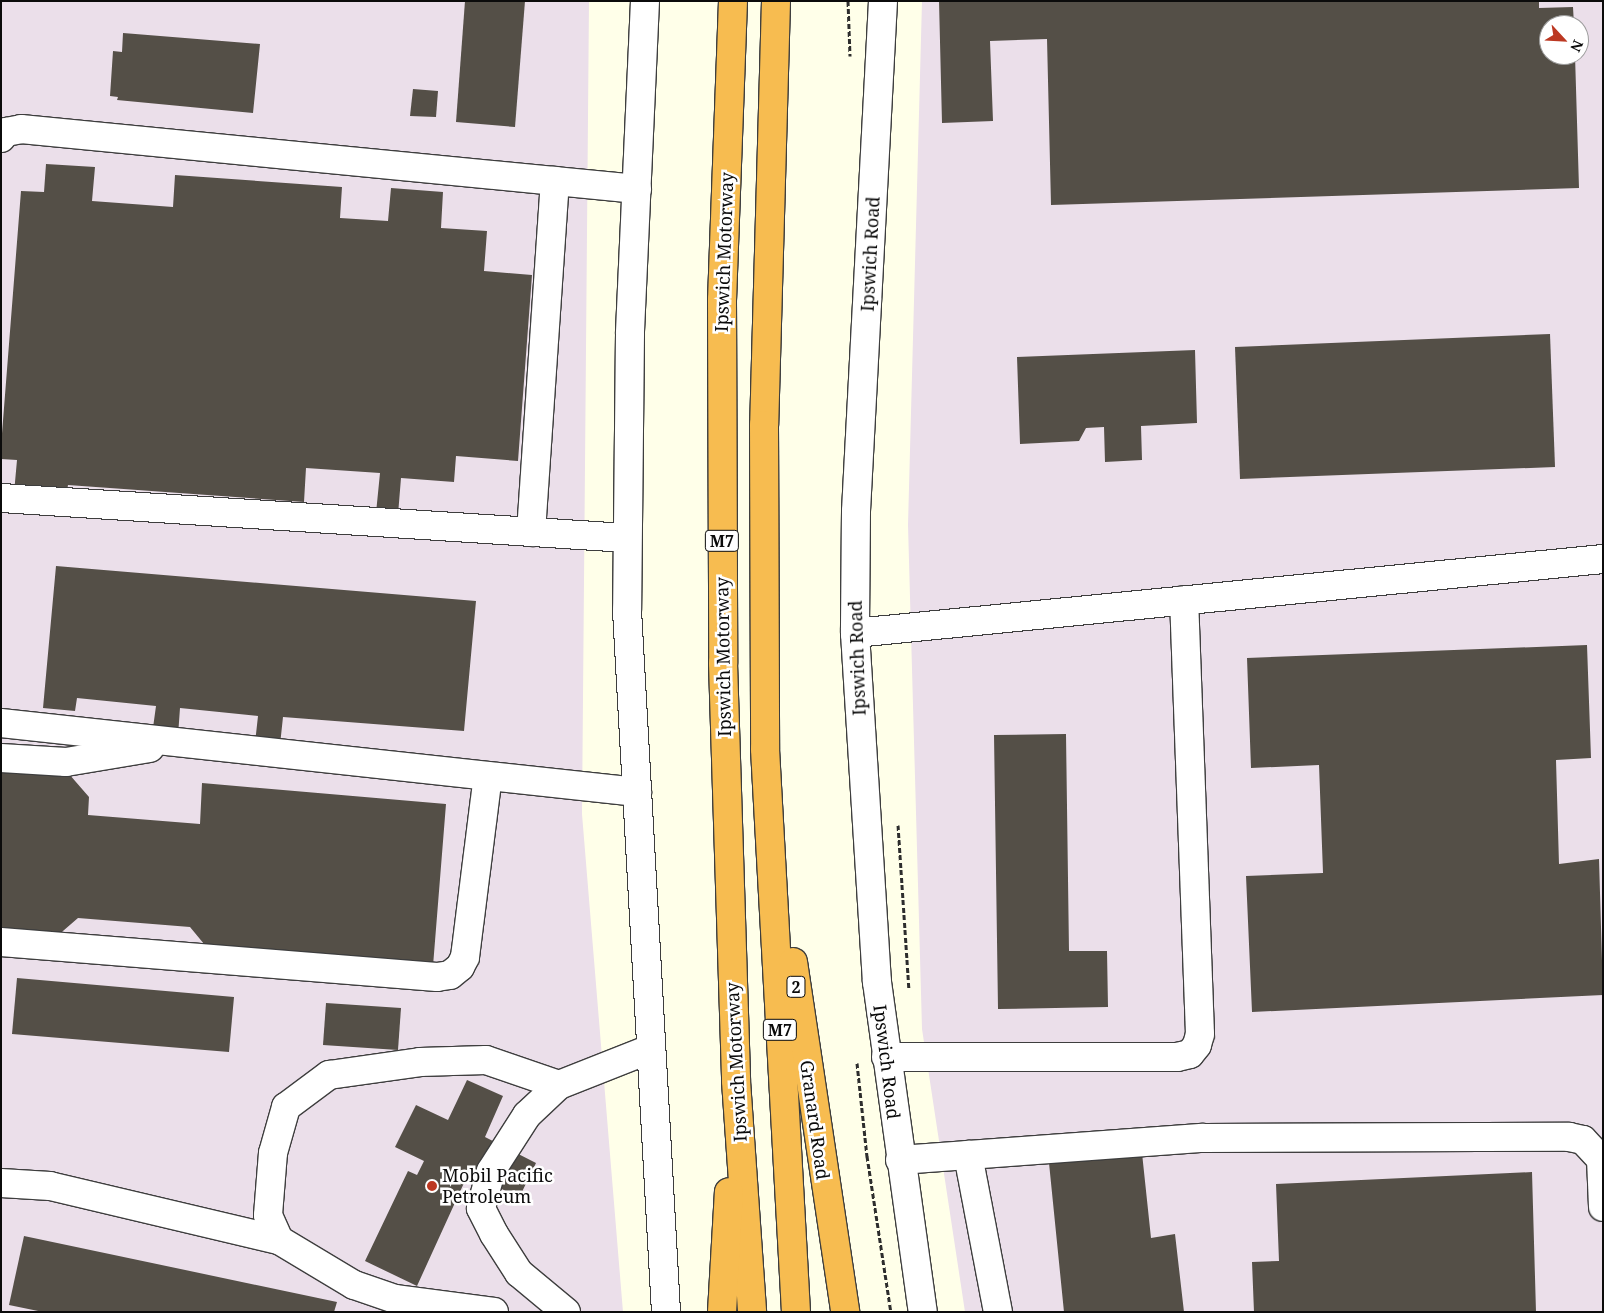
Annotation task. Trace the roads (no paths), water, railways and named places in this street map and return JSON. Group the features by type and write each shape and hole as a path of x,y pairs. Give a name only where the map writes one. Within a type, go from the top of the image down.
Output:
{"highway":[{"name":"Ipswich Motorway","path":"733,1 722,300 721,482 726,852 736,1081 752,1312"},
{"name":"M7","path":"776,1 764,425 765,749 796,1312"},
{"name":"Granard Road","path":"765,749 830,1226 845,1312"},
{"path":"722,1312 736,1081"}],"street":[{"path":"645,1 630,334 627,610 666,1312"},
{"name":"Ipswich Road","path":"883,1 856,511 855,633 870,912 886,1057 923,1312"},
{"path":"1,138 6,132 21,130 637,189"},
{"path":"531,532 555,181"},
{"path":"1,498 627,538"},
{"path":"855,633 1603,559"},
{"path":"886,1057 1177,1058 1190,1054 1197,1045 1200,1034 1184,600"},
{"path":"1,723 637,792"},
{"path":"1,758 66,762 181,743"},
{"path":"1,942 437,977 450,975 460,968 465,957 488,776"},
{"path":"566,1312 519,1273 481,1208 491,1171 527,1115 559,1085 650,1049"},
{"path":"279,1240 268,1215 273,1153 286,1107 329,1075 420,1062 486,1060 559,1085"},
{"path":"900,1160 1203,1138 1569,1137 1583,1140 1601,1159 1603,1207"},
{"path":"968,1155 998,1312"},
{"path":"1,1183 50,1186 279,1240 354,1285 387,1296 494,1312"}],"place":[{"name":"Mobil Pacific Petroleum","path":"432,1186"}]}
